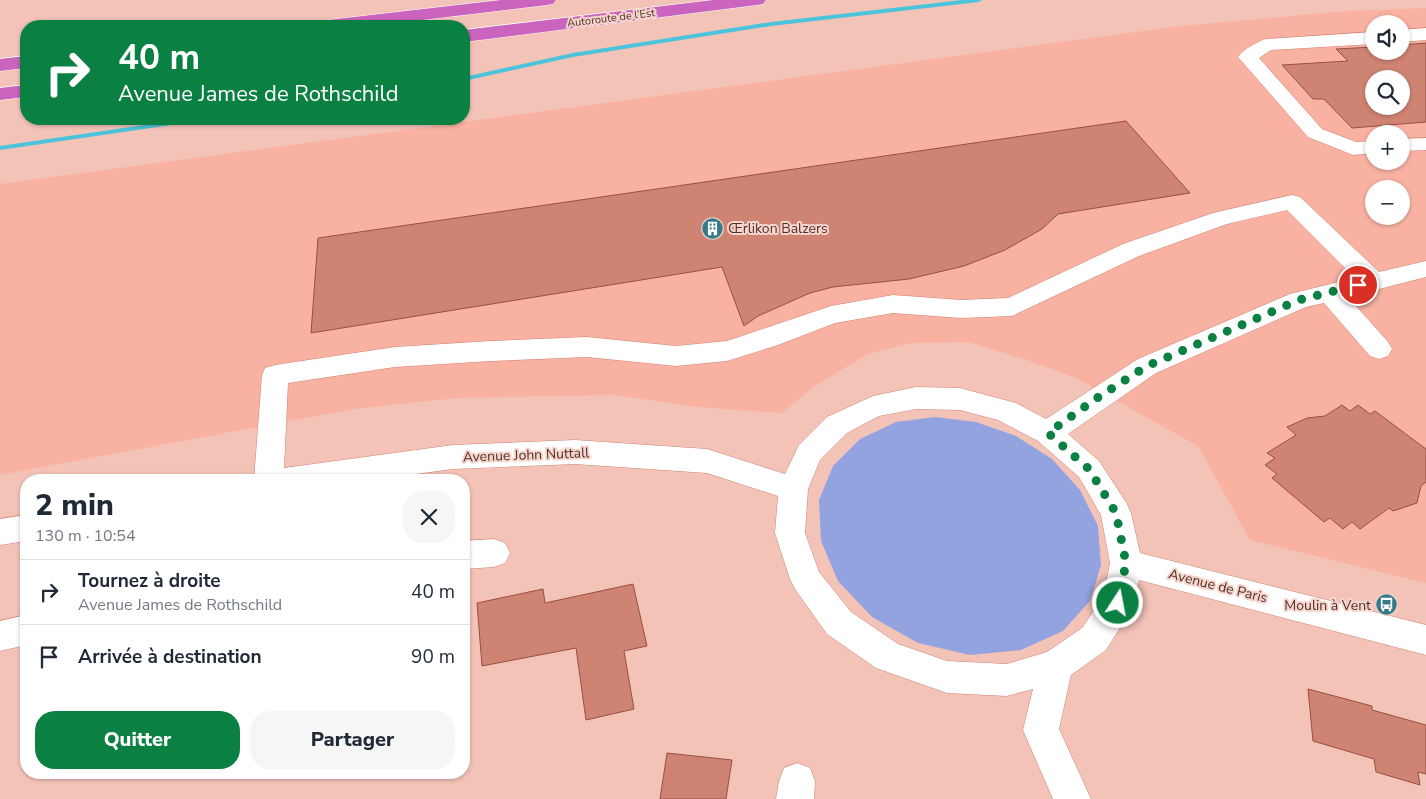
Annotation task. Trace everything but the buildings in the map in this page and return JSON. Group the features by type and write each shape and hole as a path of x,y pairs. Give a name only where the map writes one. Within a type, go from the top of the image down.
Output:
{"highway":[{"path":"379,20 548,0"},
{"name":"Autoroute de l’Est","path":"470,35 757,0"},
{"path":"0,66 20,63"},
{"path":"0,94 20,92"}],"street":[{"path":"1410,35 1426,34"},
{"path":"1365,39 1266,45 1248,57 1315,133 1353,149 1365,148"},
{"path":"1410,145 1426,144"},
{"path":"269,474 275,375 396,356 491,351 587,347 685,355 728,351 831,315 893,304 962,309 1012,307 1131,250 1221,218 1292,202 1373,281"},
{"path":"1048,433 1097,398 1147,366 1299,300 1426,269"},
{"path":"1328,292 1356,321 1379,349"},
{"path":"916,398 960,399 1006,411 1048,433 1089,469 1116,513 1126,563 1118,603 1094,639 1056,666 1007,680 947,677 888,657 840,623 806,579 790,533 793,489 809,453 837,425 873,407 916,398"},
{"name":"Avenue John Nuttall","path":"329,474 453,457 575,452 707,462 793,489"},
{"path":"0,532 20,529"},
{"path":"470,555 494,553"},
{"name":"Avenue de Paris","path":"1126,563 1426,640"},
{"path":"0,636 20,631"},
{"path":"1056,666 1041,730 1072,799"}],"shaded area":[{"path":"1426,8 1426,583 1250,540 1198,446 1076,378 1030,361 968,342 910,343 866,355 815,386 782,413 697,407 615,395 457,398 354,409 0,475 0,184 441,125 470,125 470,121 1181,26 1347,11"},
{"path":"935,417 976,422 1016,436 1052,459 1080,490 1098,526 1101,565 1090,601 1063,631 1021,650 970,655 918,643 872,617 838,581 821,541 819,500 833,466 860,439 896,422"}],"waterway":[{"path":"470,78 573,55 771,24 979,0"},
{"path":"0,148 158,125"}],"place":[{"name":"Œrlikon Balzers","path":"712,228"},
{"name":"Moulin à Vent","path":"1387,605"}],"route":[{"path":"1118,603 1126,563 1116,513 1089,469 1048,433 1097,398 1147,366 1299,300 1358,285"}]}
